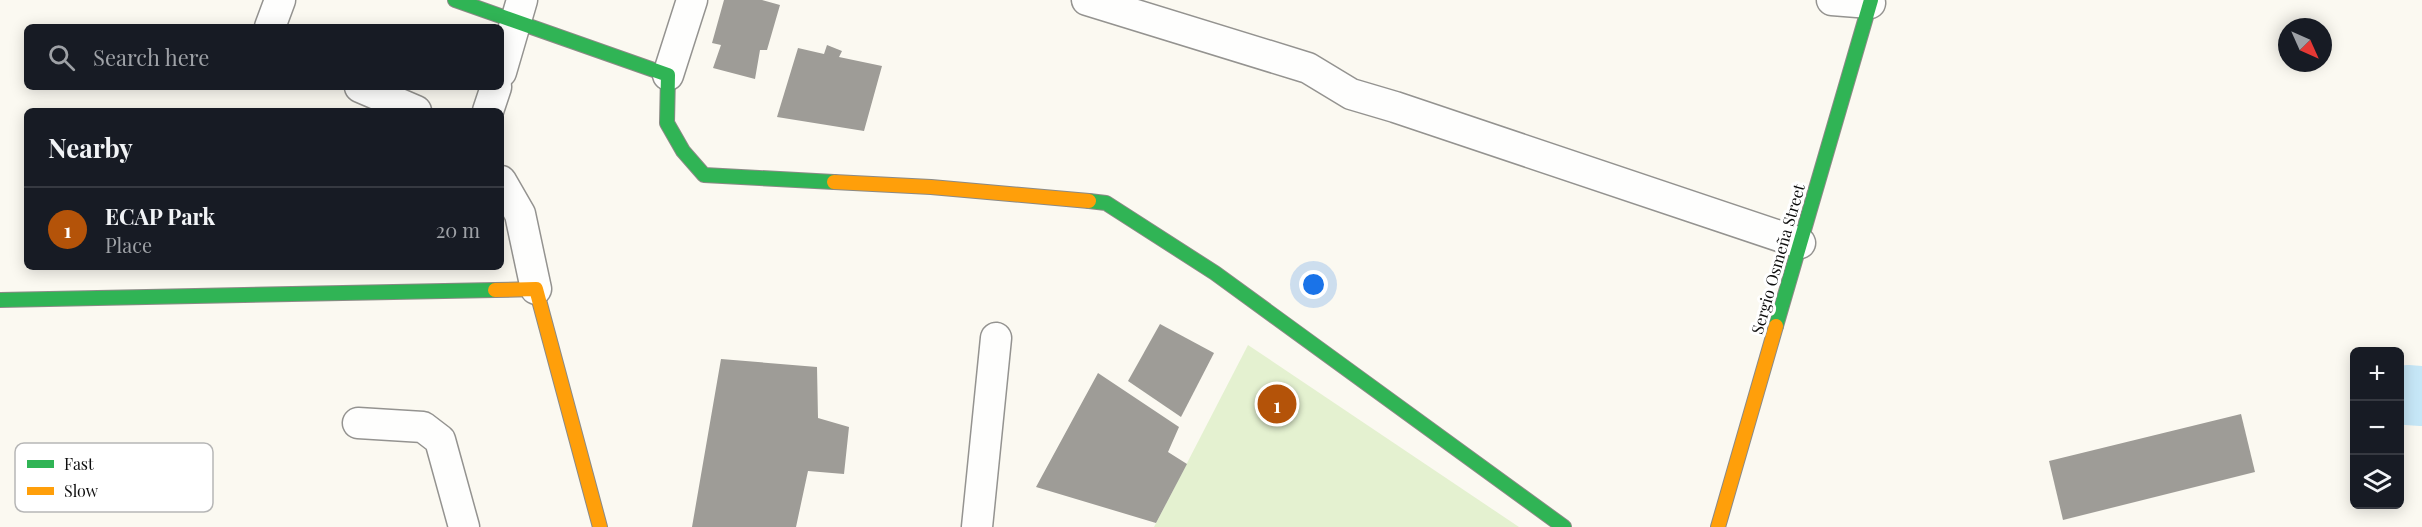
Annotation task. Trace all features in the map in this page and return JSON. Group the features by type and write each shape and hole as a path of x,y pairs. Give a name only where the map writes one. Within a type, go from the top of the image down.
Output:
{"street":[{"path":"271,24 280,0"},
{"path":"455,0 520,10 668,75"},
{"path":"692,0 668,75 667,123 683,151 704,175 931,187 1106,203 1215,273 1564,527"},
{"path":"1087,0 1308,68 1351,94 1800,243"},
{"path":"1832,0 1871,1"},
{"name":"Sergio Osmeña Street","path":"1718,527 1871,1"},
{"path":"504,62 520,10"},
{"path":"367,90 409,108"},
{"path":"489,108 495,90"},
{"path":"504,186 520,214 536,289 600,527"},
{"path":"0,300 536,289"},
{"path":"977,527 996,338"},
{"path":"358,423 423,427 440,440 464,527"}],"green space":[{"path":"1248,345 1519,527 1154,527"}],"building":[{"path":"724,0 762,0 780,5 767,50 760,50 755,79 713,68 721,45 712,43"},
{"path":"827,45 842,51 839,57 882,66 864,131 777,117 798,48 824,54"},
{"path":"1160,324 1214,353 1181,417 1128,381"},
{"path":"721,359 817,367 818,418 849,427 844,474 808,471 796,527 692,527"},
{"path":"1098,373 1179,427 1168,452 1187,464 1156,523 1036,487"},
{"path":"2241,414 2255,472 2063,520 2049,461"}],"waterway":[{"path":"2407,395 2422,396"}],"traffic: fast":[{"path":"455,0 668,75 667,123 683,151 704,175 834,182"},
{"path":"1776,326 1871,0"},
{"path":"1089,201 1106,203 1215,273 1564,527"},
{"path":"0,300 495,290"}],"traffic: slow":[{"path":"834,182 931,187 1089,201"},
{"path":"495,290 536,289 600,527"},
{"path":"1718,527 1776,326"}],"place":[{"name":"ECAP Park","path":"1277,404"}]}
